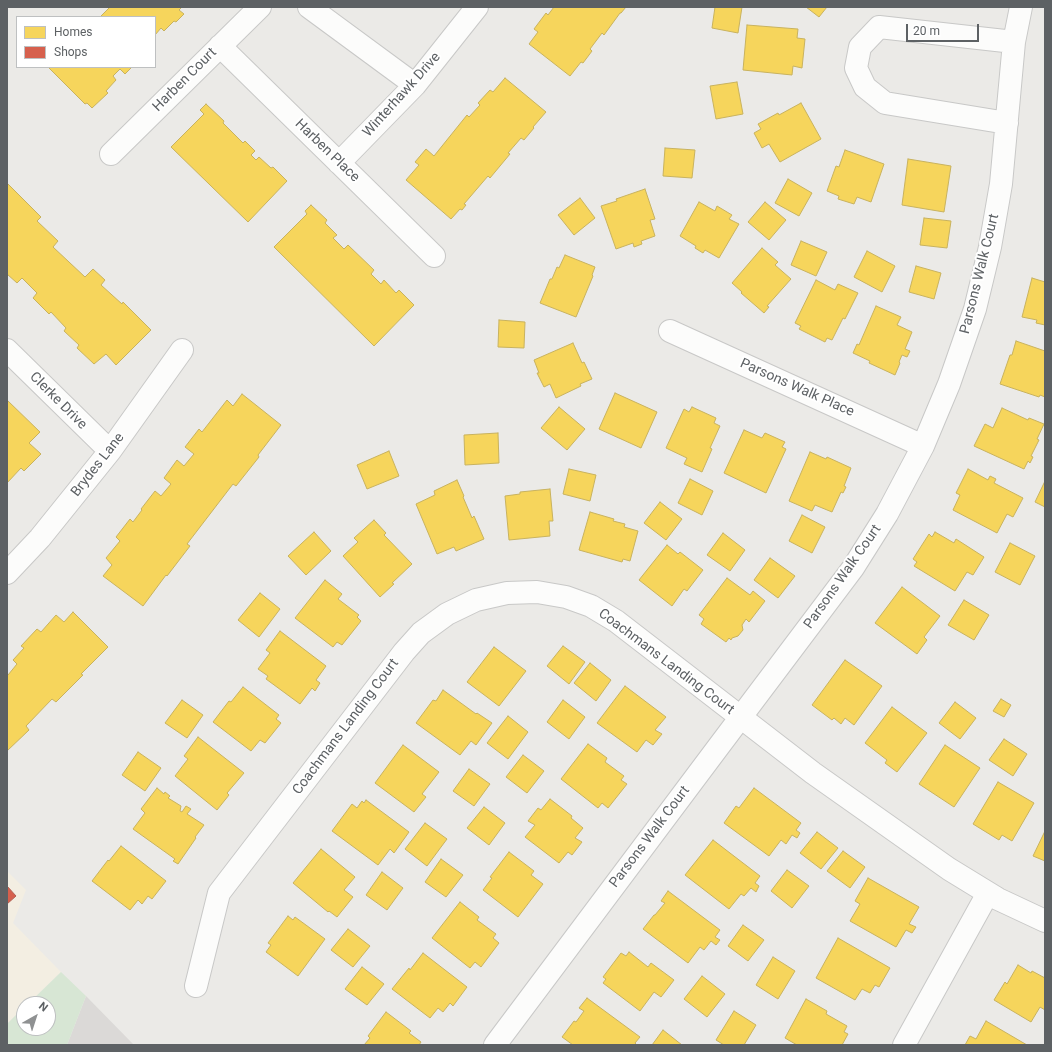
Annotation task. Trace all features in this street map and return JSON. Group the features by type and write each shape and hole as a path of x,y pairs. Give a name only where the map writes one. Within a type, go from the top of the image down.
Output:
{"street":[{"name":"Harben Court","path":"111,154 260,7"},
{"path":"308,7 416,85"},
{"name":"Winterhawk Drive","path":"339,163 416,85 478,7"},
{"name":"Parsons Walk Court","path":"495,1045 853,568 887,514 923,446 949,384 975,309 990,247 1001,184 1014,42 1021,7"},
{"path":"1006,123 886,103 865,86 856,68 860,47 879,27 1014,42"},
{"name":"Harben Place","path":"220,46 434,256"},
{"name":"Parsons Walk Place","path":"670,331 923,446"},
{"name":"Clerke Drive","path":"7,350 110,451"},
{"name":"Brydes Lane","path":"7,573 40,538 110,451 182,350"},
{"name":"Coachmans Landing Court","path":"196,986 219,893 404,652 421,633 447,614 476,600 507,593 537,592 566,597 591,606 616,621 813,774 949,869 998,899 1045,921"},
{"path":"904,1045 988,893"}],"shaded area":[{"path":"7,871 26,890 13,923 61,972 36,996 16,996 16,1015 7,1024"},
{"path":"86,996 134,1045 67,1045"}],"green space":[{"path":"61,972 86,996 67,1045 7,1045 7,1024 16,1015 16,1036 56,1036 56,996 36,996"}],"building: Homes":[{"path":"110,7 182,7 179,10 184,14 164,31 161,28 156,34 156,16 101,16"},
{"path":"554,7 626,7 604,35 602,33 590,49 592,51 570,76 529,44 538,32 534,29 546,13 548,15"},
{"path":"715,7 742,7 738,33 712,28"},
{"path":"806,7 827,7 819,17"},
{"path":"747,25 798,29 797,38 805,39 802,68 793,66 792,75 743,70"},
{"path":"49,68 131,68 125,74 120,69 113,76 116,80 106,91 108,93 92,108 87,103 85,104"},
{"path":"505,78 546,112 524,140 521,138 490,178 488,176 464,204 466,205 462,210 460,209 451,219 406,180 419,165 415,162 426,149 434,156 467,115 469,117 480,105 478,103 490,90 493,92"},
{"path":"737,82 743,114 716,119 710,86"},
{"path":"801,103 821,139 780,162 769,144 762,148 754,133 761,129 758,124"},
{"path":"206,104 224,121 223,123 243,143 245,141 255,151 251,155 256,160 259,157 271,168 273,167 287,181 248,222 171,147 204,114 200,110"},
{"path":"665,148 695,150 692,178 663,176"},
{"path":"845,150 884,164 871,202 857,197 854,204 838,199 839,196 827,191 836,166 839,167"},
{"path":"908,159 951,166 944,212 902,205"},
{"path":"788,179 812,193 799,216 775,203"},
{"path":"7,183 41,217 37,221 58,241 53,247 85,277 93,269 105,280 101,285 122,304 123,302 151,330 116,365 106,354 94,364 77,348 79,345 64,331 66,328 51,312 49,314 33,298 37,293 22,278 17,283 7,274"},
{"path":"645,189 655,219 650,220 655,236 641,241 642,244 634,247 633,243 616,249 601,206"},
{"path":"580,198 595,218 574,235 558,215"},
{"path":"699,202 715,211 717,206 732,215 729,219 739,224 719,258 705,250 703,253 695,248 696,246 680,236"},
{"path":"765,202 786,220 769,240 748,222"},
{"path":"311,205 327,220 325,223 337,235 333,238 344,249 348,245 374,270 371,274 381,284 384,280 396,293 399,290 414,305 374,346 274,247 307,214 305,211"},
{"path":"924,218 951,221 947,248 920,245"},
{"path":"801,241 827,252 816,276 791,265"},
{"path":"762,248 778,262 775,265 791,279 767,306 769,307 764,313 732,283"},
{"path":"867,251 895,266 882,292 854,277"},
{"path":"565,255 595,267 593,276 576,317 540,303 550,279 552,279 557,267 559,268"},
{"path":"916,266 941,273 934,299 909,292"},
{"path":"1032,278 1045,282 1045,325 1036,323 1037,320 1022,317"},
{"path":"816,280 835,290 838,284 858,293 845,319 843,318 832,340 827,338 825,342 799,329 801,326 795,323"},
{"path":"876,306 901,317 897,325 912,332 905,349 910,351 907,357 902,355 895,375 869,363 870,361 853,353 857,344 859,345"},
{"path":"499,320 525,322 524,348 498,347"},
{"path":"1016,341 1045,351 1045,397 1040,395 1039,397 1000,384"},
{"path":"573,343 582,363 584,362 592,379 556,398 550,384 544,387 537,373 539,373 534,360"},
{"path":"615,393 657,412 641,448 599,429"},
{"path":"242,394 281,425 258,455 259,457 236,486 233,484 187,544 190,546 143,606 103,576 112,565 106,558 120,541 116,537 130,519 133,522 155,491 161,496 171,484 164,478 177,460 184,466 194,454 185,447 199,429 202,432 227,400 233,406"},
{"path":"7,400 40,432 29,443 41,454 24,471 21,468 7,483"},
{"path":"559,407 585,429 567,450 541,428"},
{"path":"692,407 716,418 714,423 720,426 710,448 712,449 702,472 684,464 687,458 666,448 684,409 689,412"},
{"path":"1002,408 1028,420 1029,418 1044,424 1037,439 1039,440 1031,456 1033,457 1030,463 1028,461 1024,469 974,446 985,424 993,428"},
{"path":"744,430 762,438 765,433 785,442 782,447 786,449 766,493 724,473"},
{"path":"498,433 499,463 465,465 464,435"},
{"path":"389,451 399,476 367,489 357,465"},
{"path":"810,452 826,459 827,457 851,468 844,486 846,487 843,493 841,492 832,512 815,505 812,511 789,501"},
{"path":"569,469 596,475 590,501 563,494"},
{"path":"968,469 988,480 990,476 996,479 994,483 1023,498 1013,517 1007,514 997,533 953,510 960,495 956,493"},
{"path":"690,479 713,491 702,515 678,503"},
{"path":"457,480 472,518 474,516 484,539 456,551 454,547 437,554 416,504 435,495 434,491"},
{"path":"1045,481 1045,507 1035,502"},
{"path":"550,489 553,521 549,521 550,536 509,540 505,496 520,494 520,492"},
{"path":"660,502 682,519 666,540 644,523"},
{"path":"590,512 614,519 613,521 625,524 624,527 638,531 630,561 623,559 622,562 579,550"},
{"path":"802,515 825,527 812,553 789,541"},
{"path":"374,520 386,533 384,535 412,564 380,597 343,556 358,542 354,538"},
{"path":"314,532 331,551 306,575 288,556"},
{"path":"935,532 954,543 956,539 984,557 973,575 967,572 955,591 914,566 917,562 913,559 929,534 932,537"},
{"path":"723,533 745,550 730,571 707,555"},
{"path":"1010,543 1035,556 1020,585 995,572"},
{"path":"667,545 678,554 680,552 703,570 687,591 684,589 672,606 639,580"},
{"path":"770,558 795,576 778,598 754,580"},
{"path":"727,578 750,595 753,591 765,601 749,622 746,619 742,625 743,630 738,636 732,638 731,640 729,638 726,642 701,624 704,619 699,615"},
{"path":"325,580 342,594 338,599 359,615 357,617 361,621 342,645 337,642 333,647 295,618"},
{"path":"902,587 940,616 924,637 927,640 917,654 875,623"},
{"path":"260,593 280,609 259,637 238,620"},
{"path":"964,600 989,615 974,640 948,625"},
{"path":"73,612 108,647 56,702 52,699 26,726 29,730 7,751 7,674 8,675 17,664 13,660 24,648 21,646 37,629 41,632 56,615 64,622"},
{"path":"280,631 326,666 316,680 320,683 315,691 312,688 300,704 266,679 268,676 258,669 270,653 266,650"},
{"path":"563,646 585,662 569,684 547,666"},
{"path":"494,647 526,671 499,706 467,682"},
{"path":"845,660 882,686 854,725 845,718 841,724 834,718 832,720 812,705"},
{"path":"590,663 611,680 596,701 574,683"},
{"path":"625,686 666,717 655,730 662,734 653,745 646,740 637,752 597,723"},
{"path":"243,687 279,715 276,719 281,723 265,743 260,740 251,751 213,722 229,701 231,702"},
{"path":"443,690 476,714 477,713 492,723 476,745 471,741 460,755 416,723 433,700 436,701"},
{"path":"1001,699 1011,705 1004,717 993,711"},
{"path":"182,700 203,715 187,738 165,723"},
{"path":"563,700 585,717 569,739 547,722"},
{"path":"955,702 976,718 960,739 939,723"},
{"path":"892,707 927,733 897,772 885,763 887,760 865,743"},
{"path":"508,716 528,732 508,759 487,743"},
{"path":"198,737 244,773 227,793 229,795 217,810 175,776 188,759 184,756"},
{"path":"1004,739 1027,754 1013,776 989,760"},
{"path":"588,744 607,758 605,762 624,776 621,780 627,784 608,808 602,803 598,808 561,779"},
{"path":"403,745 439,772 422,794 426,797 414,812 375,783"},
{"path":"945,745 980,768 954,807 919,784"},
{"path":"138,752 161,768 145,791 122,775"},
{"path":"523,755 544,771 527,793 506,777"},
{"path":"469,769 490,784 474,806 453,791"},
{"path":"998,782 1034,803 1012,841 1002,835 999,840 973,824"},
{"path":"157,788 164,794 165,792 170,796 168,798 181,806 180,811 182,812 186,806 191,809 187,814 204,825 178,864 173,861 175,859 133,829 145,813 141,809"},
{"path":"754,788 801,823 796,830 800,833 797,838 792,835 786,844 781,840 769,856 724,823 736,806 739,808"},
{"path":"550,799 572,816 571,818 583,828 575,838 582,842 572,855 568,852 559,863 525,837 535,825 528,821 538,808 541,810"},
{"path":"366,800 409,832 394,853 390,849 378,865 332,831 352,804 357,808 362,801 364,803"},
{"path":"484,807 505,823 489,845 467,828"},
{"path":"425,823 447,839 427,866 405,849"},
{"path":"1045,831 1045,861 1033,856"},
{"path":"817,832 838,848 821,869 800,853"},
{"path":"713,840 760,876 755,883 759,886 756,892 751,888 744,896 741,894 729,909 685,875"},
{"path":"121,846 166,881 152,899 148,896 142,904 138,900 130,910 92,881"},
{"path":"321,849 355,877 344,890 353,897 337,917 329,911 328,912 293,883"},
{"path":"843,851 865,867 850,888 827,871"},
{"path":"509,852 534,871 531,875 543,884 518,917 483,890 492,878 490,877"},
{"path":"441,859 463,875 446,897 425,882"},
{"path":"787,870 809,886 792,908 771,891"},
{"path":"382,872 403,888 387,910 366,895"},
{"path":"868,878 919,907 909,924 916,927 912,933 906,930 896,947 850,921 860,904 855,901"},
{"path":"668,891 720,930 715,937 720,940 716,945 711,941 704,950 700,947 688,963 643,929 665,903 661,901"},
{"path":"460,902 479,917 477,920 496,934 493,938 499,943 481,967 475,962 470,968 432,938"},
{"path":"288,916 293,920 295,917 325,939 298,976 266,952 271,945 268,943"},
{"path":"743,925 764,940 748,961 728,946"},
{"path":"348,929 370,946 353,967 331,950"},
{"path":"838,938 890,968 879,987 875,985 870,993 862,989 855,1000 816,978"},
{"path":"629,952 648,967 651,963 674,980 661,997 654,992 640,1011 603,983 606,979 603,977 621,953 626,956"},
{"path":"423,953 467,987 453,1006 450,1003 443,1012 438,1008 430,1018 392,989 409,968 410,970"},
{"path":"773,957 795,971 778,999 756,985"},
{"path":"1018,965 1031,973 1032,971 1045,978 1045,1010 1040,1007 1031,1022 994,1000 1005,982 1007,984"},
{"path":"362,967 384,984 367,1005 345,989"},
{"path":"702,976 725,994 707,1017 684,999"},
{"path":"587,998 640,1037 635,1043 637,1045 573,1045 562,1037 584,1011 579,1008"},
{"path":"806,999 827,1011 826,1014 847,1026 844,1032 848,1034 842,1045 797,1045 785,1038"},
{"path":"734,1011 756,1025 744,1045 724,1045 716,1040"},
{"path":"386,1012 411,1031 409,1033 421,1042 419,1045 364,1045 370,1038 368,1036"},
{"path":"986,1021 1027,1045 965,1045 970,1036 976,1039"},
{"path":"663,1030 682,1045 652,1045"}],"building: Shops":[{"path":"7,886 16,896 7,904"}]}
